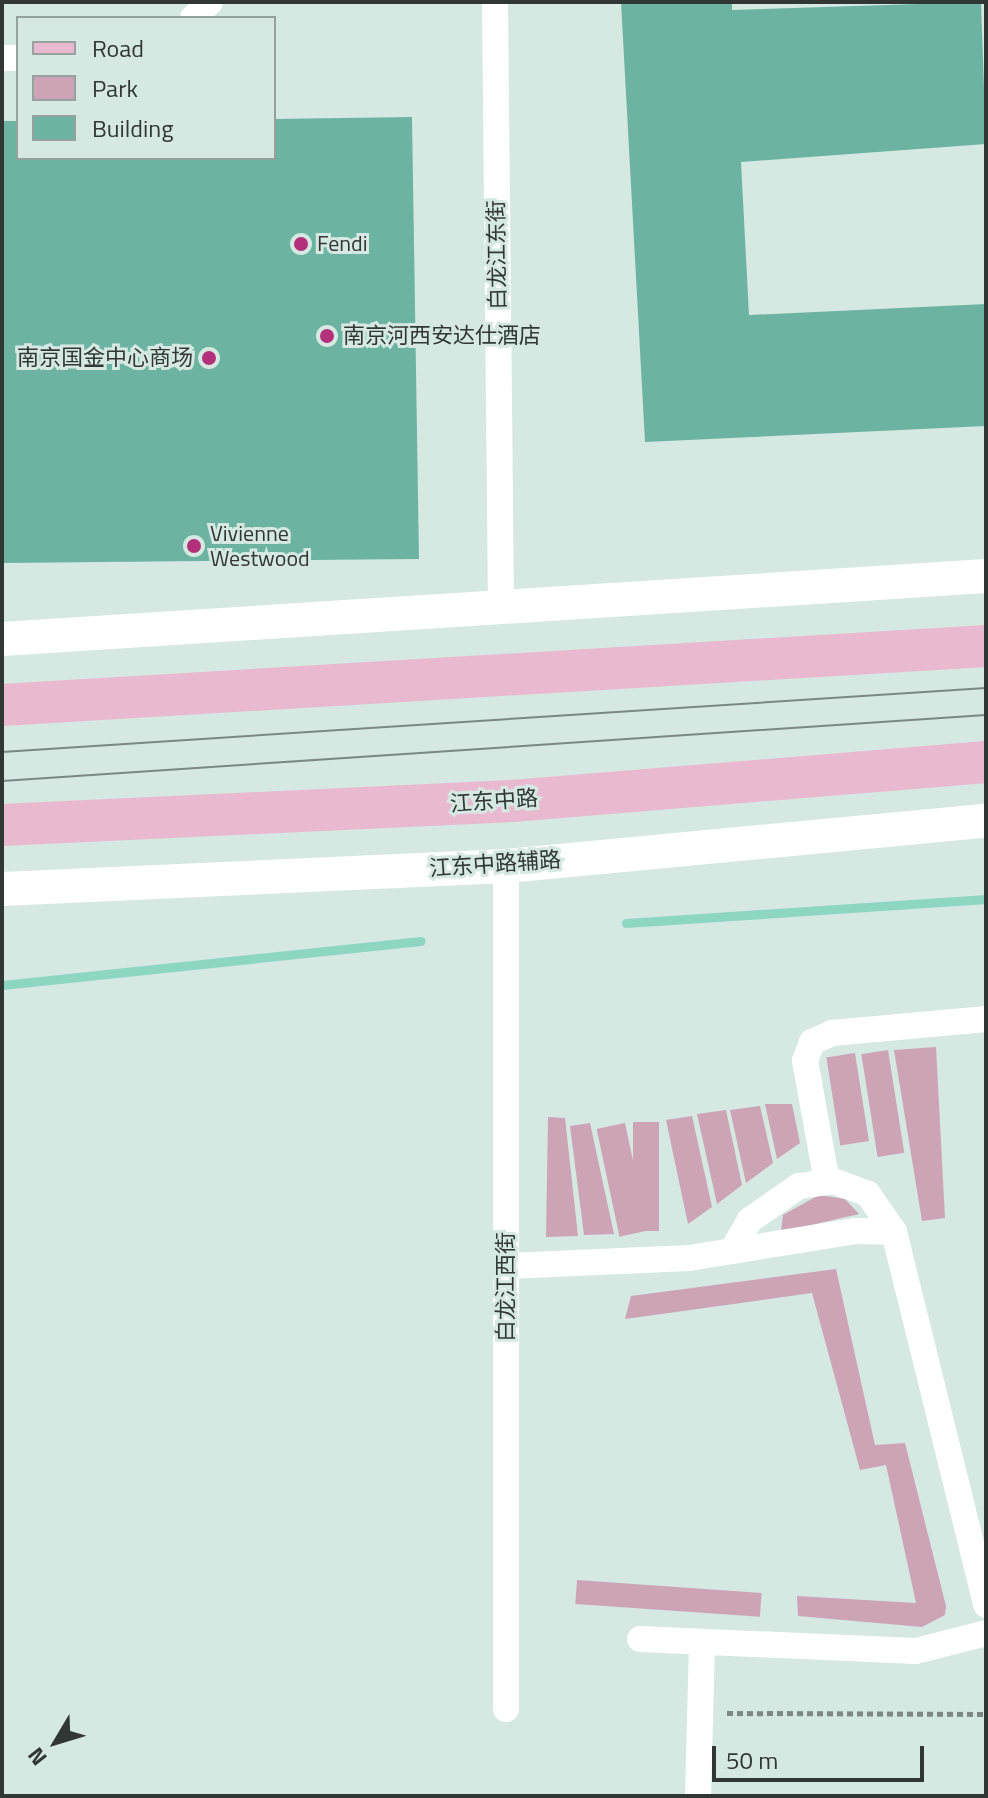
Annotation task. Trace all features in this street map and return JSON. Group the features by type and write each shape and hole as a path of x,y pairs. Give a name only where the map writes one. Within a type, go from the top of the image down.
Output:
{"main road":[{"path":"2,705 986,646"},
{"name":"江东中路","path":"2,825 512,801 986,762"}],"street":[{"path":"195,16 210,2"},
{"name":"白龙江东街","path":"495,2 501,603"},
{"path":"2,639 501,603 986,576"},
{"name":"江东中路辅路","path":"2,889 506,866 986,821"},
{"name":"白龙江西街","path":"506,866 506,1709"},
{"path":"827,1182 805,1061 812,1042 832,1033 986,1019"},
{"path":"732,1251 770,1203 799,1186 827,1182 868,1194 894,1232 986,1605"},
{"path":"506,1266 732,1251 855,1231 894,1232"},
{"path":"640,1639 916,1651 986,1633"},
{"path":"698,1796 702,1642"}],"path":[{"path":"699,1712 986,1714"}],"green space":[{"path":"936,1047 945,1218 922,1221 894,1050"},
{"path":"888,1050 904,1153 878,1157 861,1054"},
{"path":"855,1053 869,1141 840,1145 826,1058"},
{"path":"765,1104 792,1104 800,1143 777,1159"},
{"path":"760,1106 773,1163 746,1183 730,1110"},
{"path":"726,1110 742,1185 717,1204 697,1114"},
{"path":"692,1116 712,1207 688,1224 666,1120"},
{"path":"548,1117 565,1118 578,1236 546,1237"},
{"path":"633,1122 659,1122 659,1231 633,1231"},
{"path":"590,1123 614,1234 584,1235 570,1126"},
{"path":"625,1123 648,1231 620,1237 597,1129"},
{"path":"819,1195 845,1199 859,1214 781,1232 783,1215"},
{"path":"836,1269 875,1445 905,1443 946,1606 945,1615 922,1627 798,1616 797,1596 916,1603 886,1465 860,1470 812,1293 625,1319 631,1296"},
{"path":"577,1580 762,1593 760,1617 575,1604"}],"building":[{"path":"621,2 732,2 732,10 981,2 986,144 741,162 749,315 986,304 986,426 645,442"},
{"name":"南京国金中心商场","path":"412,117 419,559 2,563 2,121 16,121 16,160 276,160 276,119"}],"waterway":[{"path":"626,923 986,899"},
{"path":"2,985 421,941"}],"tram line":[{"path":"2,752 986,688"},
{"path":"2,781 986,715"}],"place":[{"name":"Fendi","path":"301,244"},
{"name":"南京河西安达仕酒店","path":"327,336"},
{"name":"南京国金中心商场","path":"209,358"},
{"name":"Vivienne Westwood","path":"194,546"}]}
